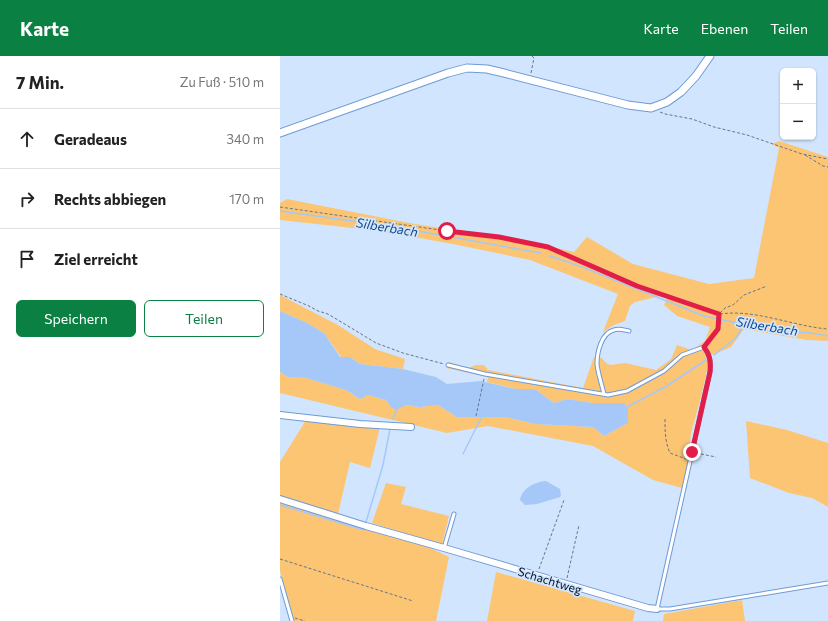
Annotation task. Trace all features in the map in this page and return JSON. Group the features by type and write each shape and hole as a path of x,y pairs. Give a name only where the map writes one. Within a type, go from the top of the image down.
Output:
{"street":[{"path":"280,133 448,73 468,68 487,69 628,105 645,108 657,106 667,102 681,92 696,76 710,56"},
{"path":"280,415 360,424 411,427"},
{"name":"Schachtweg","path":"280,499 536,576 648,608 657,609"}],"lane":[{"path":"604,394 597,365 599,350 604,337 608,332 615,329 629,331"},
{"path":"448,365 454,368 485,374 608,395 627,391 664,371 682,355 704,347 711,361 710,372 657,609 670,609 828,583"},
{"path":"444,548 454,514"},
{"path":"280,579 292,621"}],"path":[{"path":"529,79 534,58 532,56"},
{"path":"657,106 659,111 665,114 692,119 714,127 747,135 802,154 828,167"},
{"path":"802,154 828,159"},
{"path":"280,207 499,237 548,247 637,286 719,314 732,312 747,313 811,328 828,329"},
{"path":"704,347 718,329 719,314 725,308 733,305 744,295 767,286"},
{"path":"280,294 328,314 376,343 403,353 448,365"},
{"path":"476,416 485,374"},
{"path":"665,419 664,433 670,453 690,460"},
{"path":"692,452 716,457"},
{"path":"536,576 564,500"},
{"path":"565,584 580,525"},
{"path":"280,559 413,600"},
{"path":"291,617 304,621"}],"shaded area":[{"path":"779,141 828,157 828,341 807,340 744,329 731,347 715,354 705,356 708,361 708,366 691,433 688,464 682,488 653,480 593,446 488,426 447,433 280,393 280,372 288,377 306,378 346,390 360,399 368,395 386,400 391,407 406,405 419,407 438,405 457,417 506,417 535,424 593,427 604,436 628,423 625,403 592,403 567,399 554,403 535,389 516,389 487,382 488,377 446,368 449,362 468,368 476,365 484,365 488,370 583,388 594,357 602,358 610,365 625,363 656,370 671,359 677,345 692,350 705,341 710,327 677,316 664,305 667,298 661,296 635,302 630,306 625,321 614,325 603,332 618,294 530,260 380,231 280,220 280,203 287,199 409,223 499,235 574,252 587,237 633,264 709,284 754,278 779,148 772,144"},
{"path":"280,295 338,325 375,349 405,359 403,369 360,364 350,357 341,357 324,333 307,323 280,311"},
{"path":"306,420 380,427 370,468 350,462 338,514 280,496 280,462"},
{"path":"746,421 787,430 828,443 828,507 812,498 789,493 750,478"},
{"path":"386,483 406,487 401,504 449,516 442,545 372,523"},
{"path":"280,502 428,547 449,557 436,621 294,621 280,571"},
{"path":"496,572 635,611 633,621 487,621"},
{"path":"742,600 745,621 663,621 664,614"}],"water":[{"path":"280,311 307,323 324,333 340,357 350,357 360,364 403,369 436,377 447,384 481,381 516,389 535,389 554,403 567,399 592,403 625,403 628,410 628,423 604,436 593,427 535,424 506,417 457,417 438,405 419,407 406,405 396,410 391,407 386,400 368,395 360,399 346,390 306,378 288,377 280,372"},
{"path":"546,481 560,489 560,497 537,504 525,505 520,500 523,492 530,486"}],"waterway":[{"name":"Silberbach","path":"280,211 389,226 541,253"},
{"name":"Silberbach","path":"550,256 585,268 704,316 737,323 764,325 797,332 828,336"},
{"path":"714,355 736,338 745,323"},
{"path":"627,407 665,387 706,360"},
{"path":"393,419 396,410"},
{"path":"463,454 481,418"},
{"path":"366,522 383,465 390,429"},
{"path":"280,505 364,530"}],"route":[{"path":"447,231 499,237 548,247 637,286 719,314 718,329 704,347 711,361 710,372 692,452"}]}
